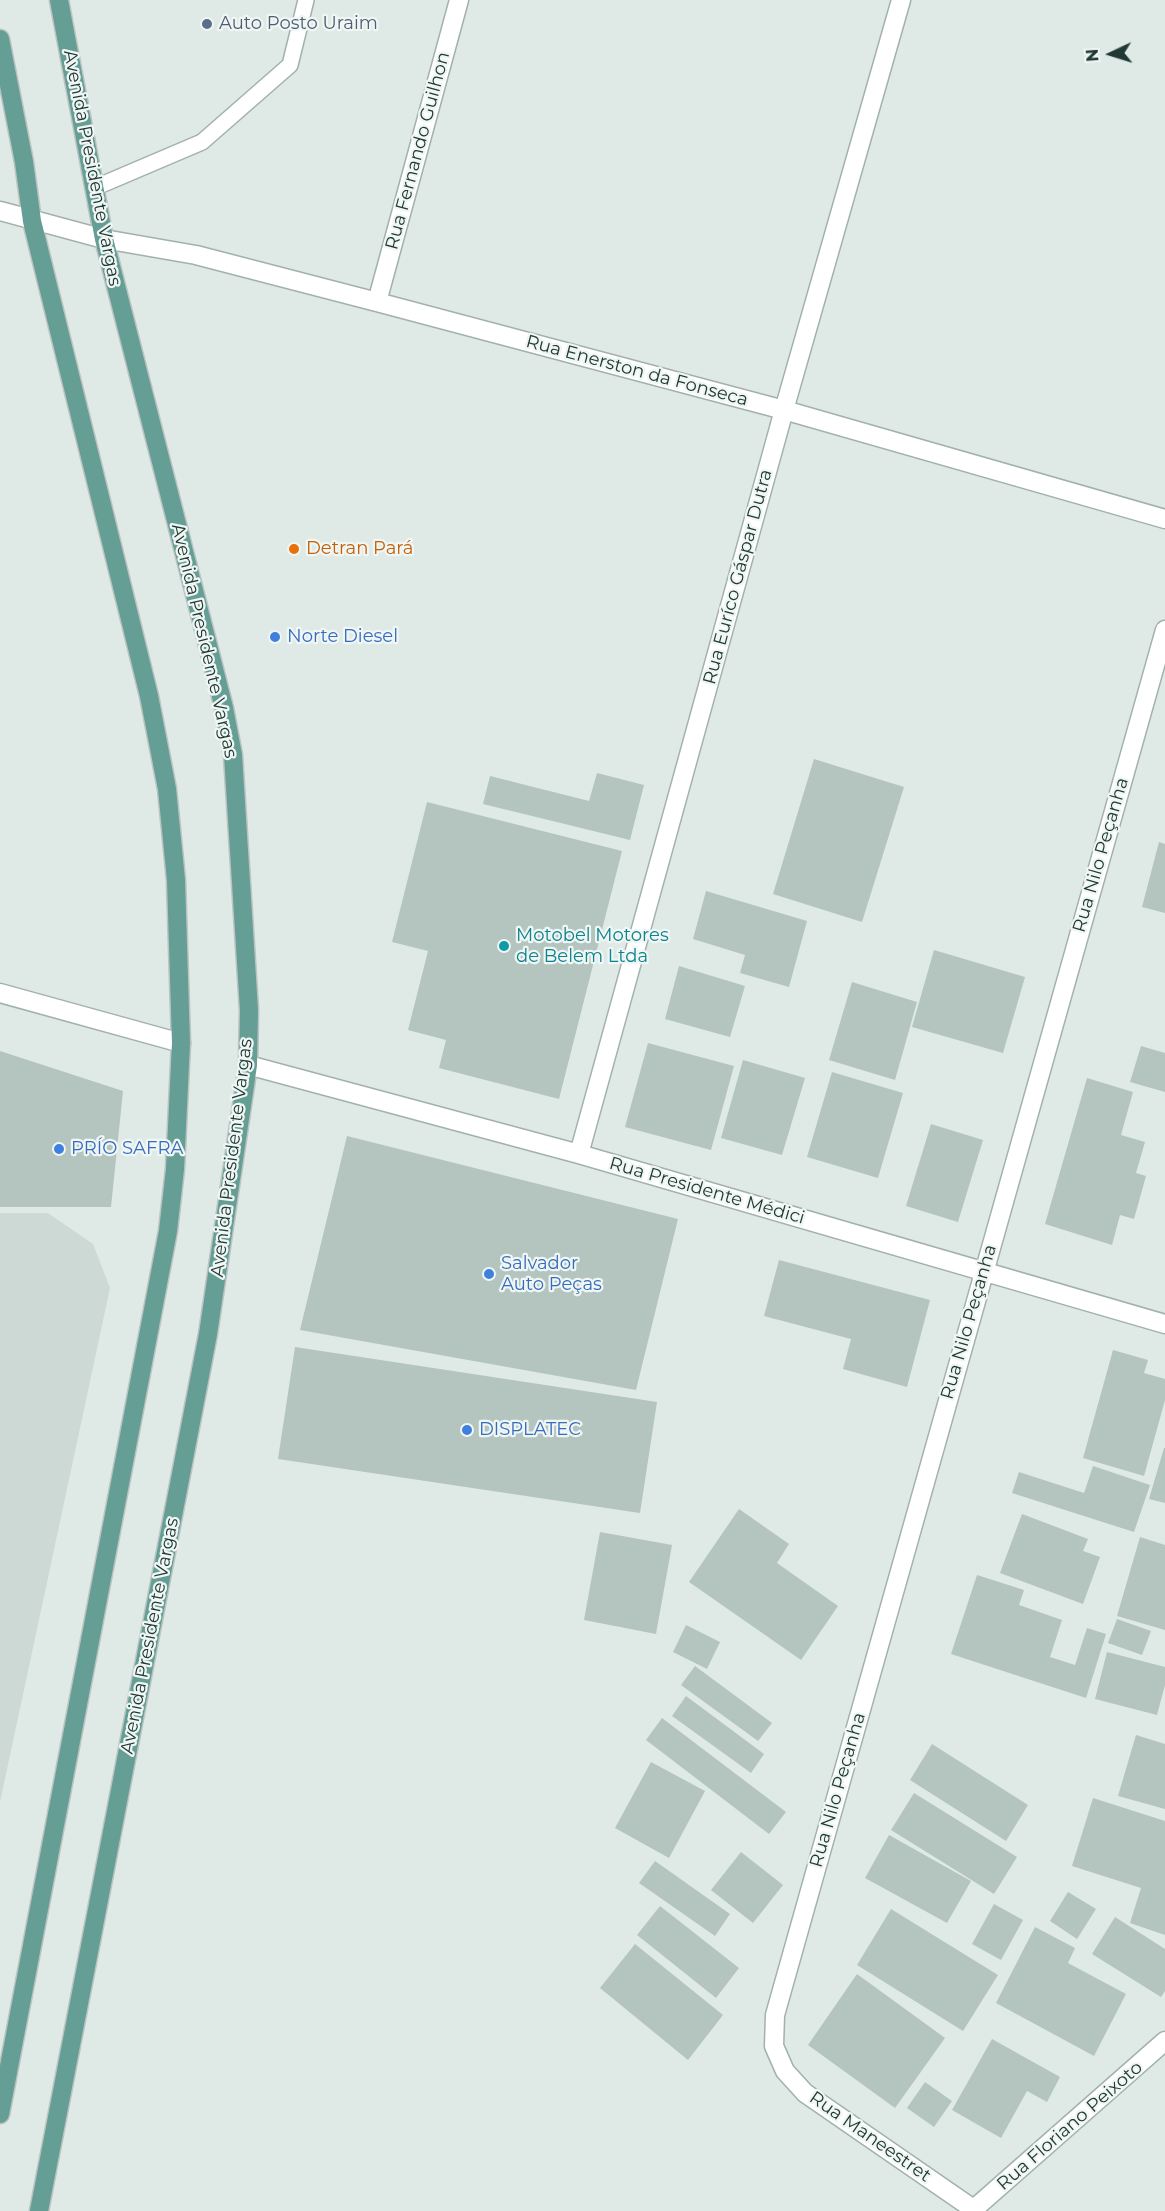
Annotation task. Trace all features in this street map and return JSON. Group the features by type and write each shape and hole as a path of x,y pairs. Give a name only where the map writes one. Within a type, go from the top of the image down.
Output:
{"main road":[{"name":"Avenida Presidente Vargas","path":"39,2211 206,1346 231,1191 248,1065 249,1010 246,927 233,755 224,708 104,239 59,0"},
{"path":"0,39 24,162 32,221 149,696 167,789 176,880 181,1043 175,1169 168,1231 0,2114"}],"street":[{"name":"Rua Fernando Guilhon","path":"377,302 459,0"},
{"name":"Rua Euríco Gáspar Dutra","path":"579,1154 784,410 902,0"},
{"name":"Rua Enerston da Fonseca","path":"0,211 104,239 196,255 377,302 784,410 1165,519"},
{"name":"Rua Nilo Peçanha","path":"775,2016 1165,630"},
{"path":"0,993 181,1043"},
{"name":"Rua Presidente Médici","path":"248,1065 579,1154 1165,1324"},
{"name":"Rua Maneestret","path":"775,2016 774,2046 785,2071 805,2093 975,2210"},
{"name":"Rua Floriano Peixoto","path":"975,2210 1165,2041"}],"lane":[{"path":"94,188 202,141 290,65 306,0"}],"shaded area":[{"path":"0,1213 48,1213 93,1244 110,1288 0,1802"}],"building":[{"path":"814,759 904,787 862,922 773,894"},
{"path":"597,773 644,785 630,840 483,804 490,776 589,801"},
{"name":"Motobel Motores de Belem Ltda","path":"427,802 622,851 559,1099 439,1068 446,1040 408,1030 428,951 392,942"},
{"path":"1159,842 1165,844 1165,913 1142,907"},
{"path":"706,891 807,921 789,987 740,973 745,955 693,939"},
{"path":"934,950 1025,977 1003,1053 912,1027"},
{"path":"679,966 745,986 730,1037 665,1019"},
{"path":"852,982 917,1002 895,1080 829,1060"},
{"path":"648,1043 734,1066 711,1150 625,1127"},
{"path":"1141,1046 1165,1053 1165,1092 1130,1082"},
{"name":"PRÍO SAFRA","path":"0,1051 123,1091 111,1207 0,1207"},
{"path":"743,1060 805,1078 782,1155 721,1138"},
{"path":"832,1072 903,1093 878,1178 807,1157"},
{"path":"1087,1078 1133,1092 1121,1135 1145,1142 1136,1173 1146,1176 1134,1219 1120,1215 1112,1245 1045,1224"},
{"path":"931,1124 983,1140 958,1222 906,1206"},
{"name":"Salvador Auto Peças","path":"347,1136 678,1219 636,1390 300,1330"},
{"path":"779,1260 930,1300 907,1387 843,1369 851,1339 764,1316"},
{"name":"DISPLATEC","path":"295,1347 657,1402 640,1513 278,1459"},
{"path":"1113,1350 1148,1360 1144,1373 1165,1379 1165,1400 1144,1476 1083,1458"},
{"path":"1165,1448 1165,1503 1149,1499"},
{"path":"1093,1466 1150,1485 1134,1532 1012,1493 1019,1472 1084,1493"},
{"path":"739,1509 789,1544 777,1563 838,1606 801,1660 689,1582"},
{"path":"1022,1514 1088,1539 1083,1551 1100,1557 1083,1604 1000,1573"},
{"path":"600,1532 672,1545 656,1634 584,1620"},
{"path":"1140,1537 1165,1545 1165,1630 1117,1616"},
{"path":"977,1575 1024,1590 1019,1605 1062,1620 1050,1657 1075,1665 1087,1628 1106,1634 1086,1698 951,1654"},
{"path":"1117,1619 1151,1631 1142,1655 1108,1643"},
{"path":"686,1625 720,1642 707,1669 673,1652"},
{"path":"1107,1652 1165,1667 1165,1685 1157,1715 1095,1699"},
{"path":"695,1666 772,1723 758,1741 681,1685"},
{"path":"686,1696 764,1754 751,1773 672,1716"},
{"path":"662,1718 786,1812 769,1834 646,1740"},
{"path":"1136,1735 1165,1744 1165,1809 1118,1796"},
{"path":"932,1744 1028,1805 1006,1841 910,1780"},
{"path":"651,1762 705,1791 669,1858 615,1828"},
{"path":"914,1793 1017,1857 994,1894 891,1830"},
{"path":"1093,1798 1165,1821 1165,1935 1130,1923 1141,1888 1072,1866"},
{"path":"889,1835 971,1881 947,1923 865,1878"},
{"path":"741,1852 783,1885 753,1923 711,1890"},
{"path":"655,1861 730,1914 715,1936 639,1883"},
{"path":"1068,1892 1096,1909 1077,1939 1050,1921"},
{"path":"994,1904 1023,1920 1001,1960 972,1944"},
{"path":"660,1906 739,1968 716,1998 637,1935"},
{"path":"891,1909 998,1975 963,2031 857,1965"},
{"path":"1115,1917 1165,1949 1165,1991 1161,1997 1092,1954"},
{"path":"1035,1927 1075,1948 1068,1963 1126,1994 1094,2056 996,2003"},
{"path":"635,1944 723,2015 688,2060 600,1988"},
{"path":"857,1974 945,2038 895,2108 808,2045"},
{"path":"992,2039 1060,2077 1047,2102 1027,2091 1001,2138 952,2110"},
{"path":"925,2082 952,2101 934,2127 907,2108"}],"place":[{"name":"Auto Posto Uraim","path":"207,24"},
{"name":"Detran Pará","path":"294,549"},
{"name":"Norte Diesel","path":"275,637"},
{"name":"Motobel Motores de Belem Ltda","path":"504,946"},
{"name":"PRÍO SAFRA","path":"59,1149"},
{"name":"Salvador Auto Peças","path":"489,1274"},
{"name":"DISPLATEC","path":"467,1430"}]}
